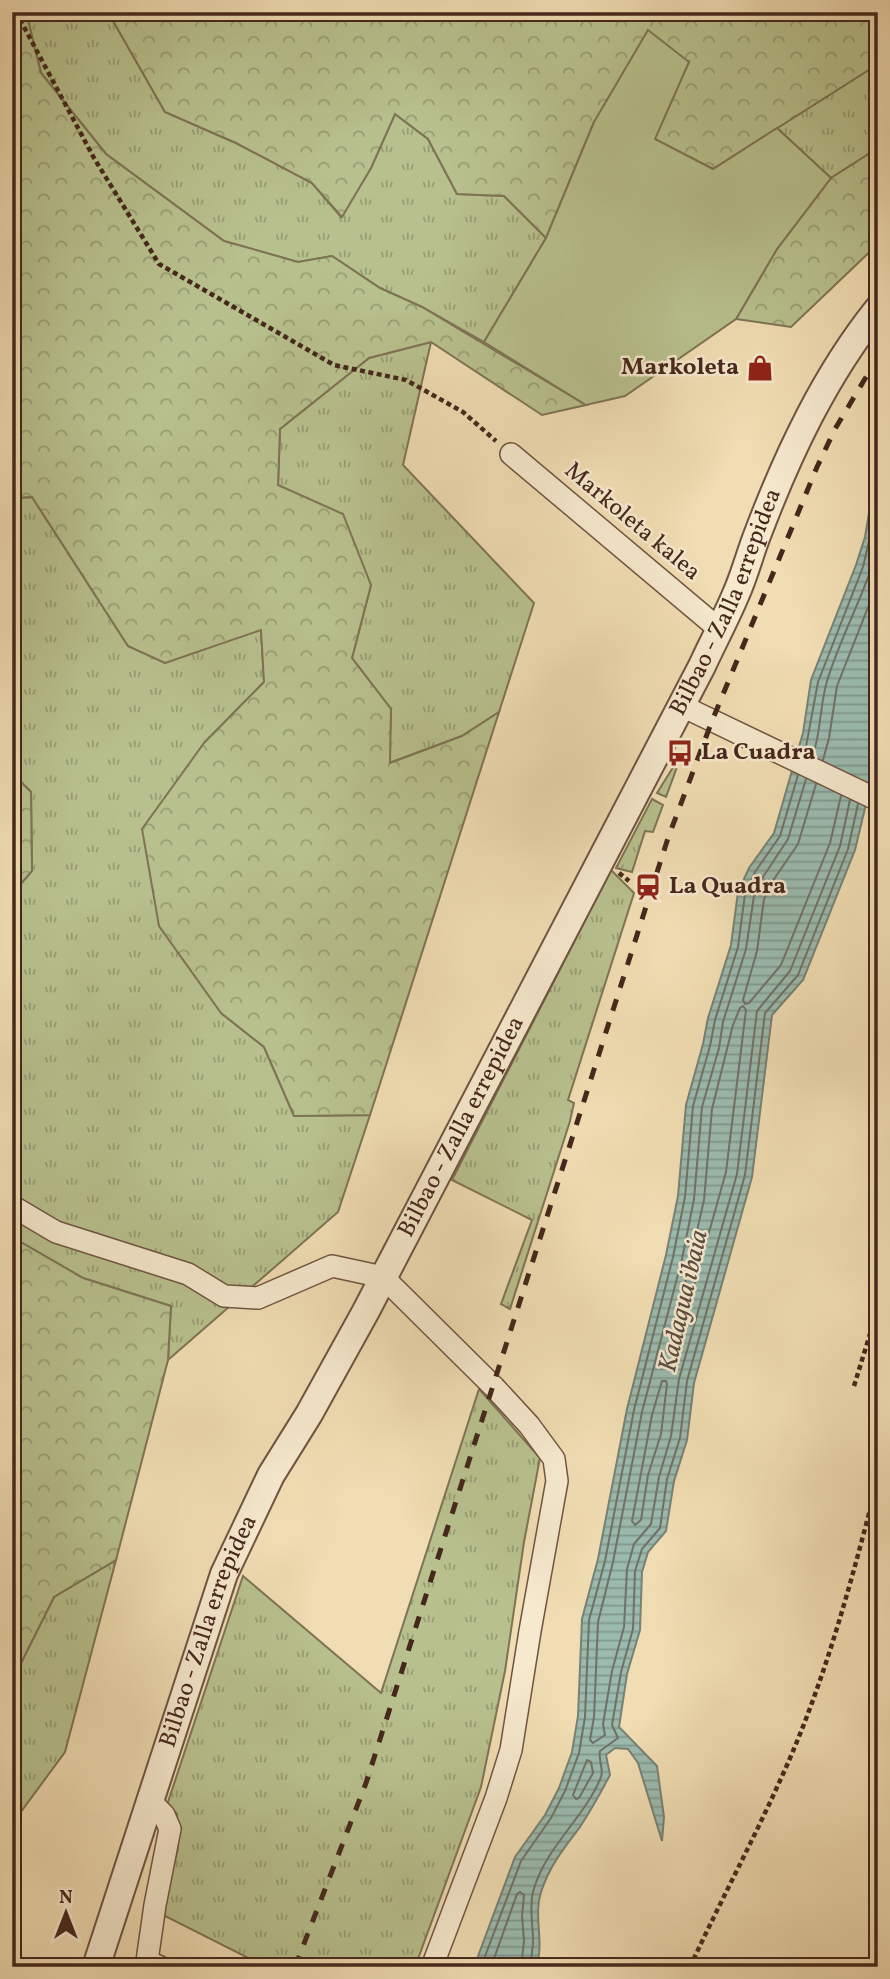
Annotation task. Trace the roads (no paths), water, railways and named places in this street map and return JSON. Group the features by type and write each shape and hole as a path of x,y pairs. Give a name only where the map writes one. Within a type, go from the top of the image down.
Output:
{"street":[{"name":"Bilbao - Zalla errepidea","path":"96,1967 210,1611 236,1546 271,1475 309,1414 383,1277 682,706 737,593 759,531 798,439 837,365 878,309"},
{"name":"Markoleta kalea","path":"511,454 719,629"},
{"path":"682,706 878,800"},
{"path":"12,1206 56,1232 188,1273 224,1296 258,1298 332,1266 383,1277 494,1387 554,1459 557,1481 512,1750 432,1967"},
{"path":"149,1801 164,1815 170,1829 147,1961 160,1967"}],"water":[{"name":"Kadagua ibaia","path":"878,481 878,738 873,775 855,850 803,980 772,1015 752,1177 694,1383 687,1440 674,1481 666,1531 648,1552 642,1572 640,1630 627,1674 619,1727 657,1766 664,1817 662,1841 638,1763 628,1749 615,1748 606,1755 610,1775 584,1821 553,1865 541,1892 536,1967 474,1967 515,1857 545,1815 559,1788 572,1752 578,1716 582,1619 598,1559 627,1409 678,1196 686,1105 708,1018 731,945 738,892 749,868 774,833 803,733 811,680 856,565 865,537 872,495"}],"railway":[{"path":"295,1967 366,1783 668,838 712,721 817,467 835,429 878,357"}],"place":[{"name":"Markoleta","path":"760,368"},
{"name":"La Cuadra","path":"680,753"},
{"name":"La Quadra","path":"648,887"}]}
